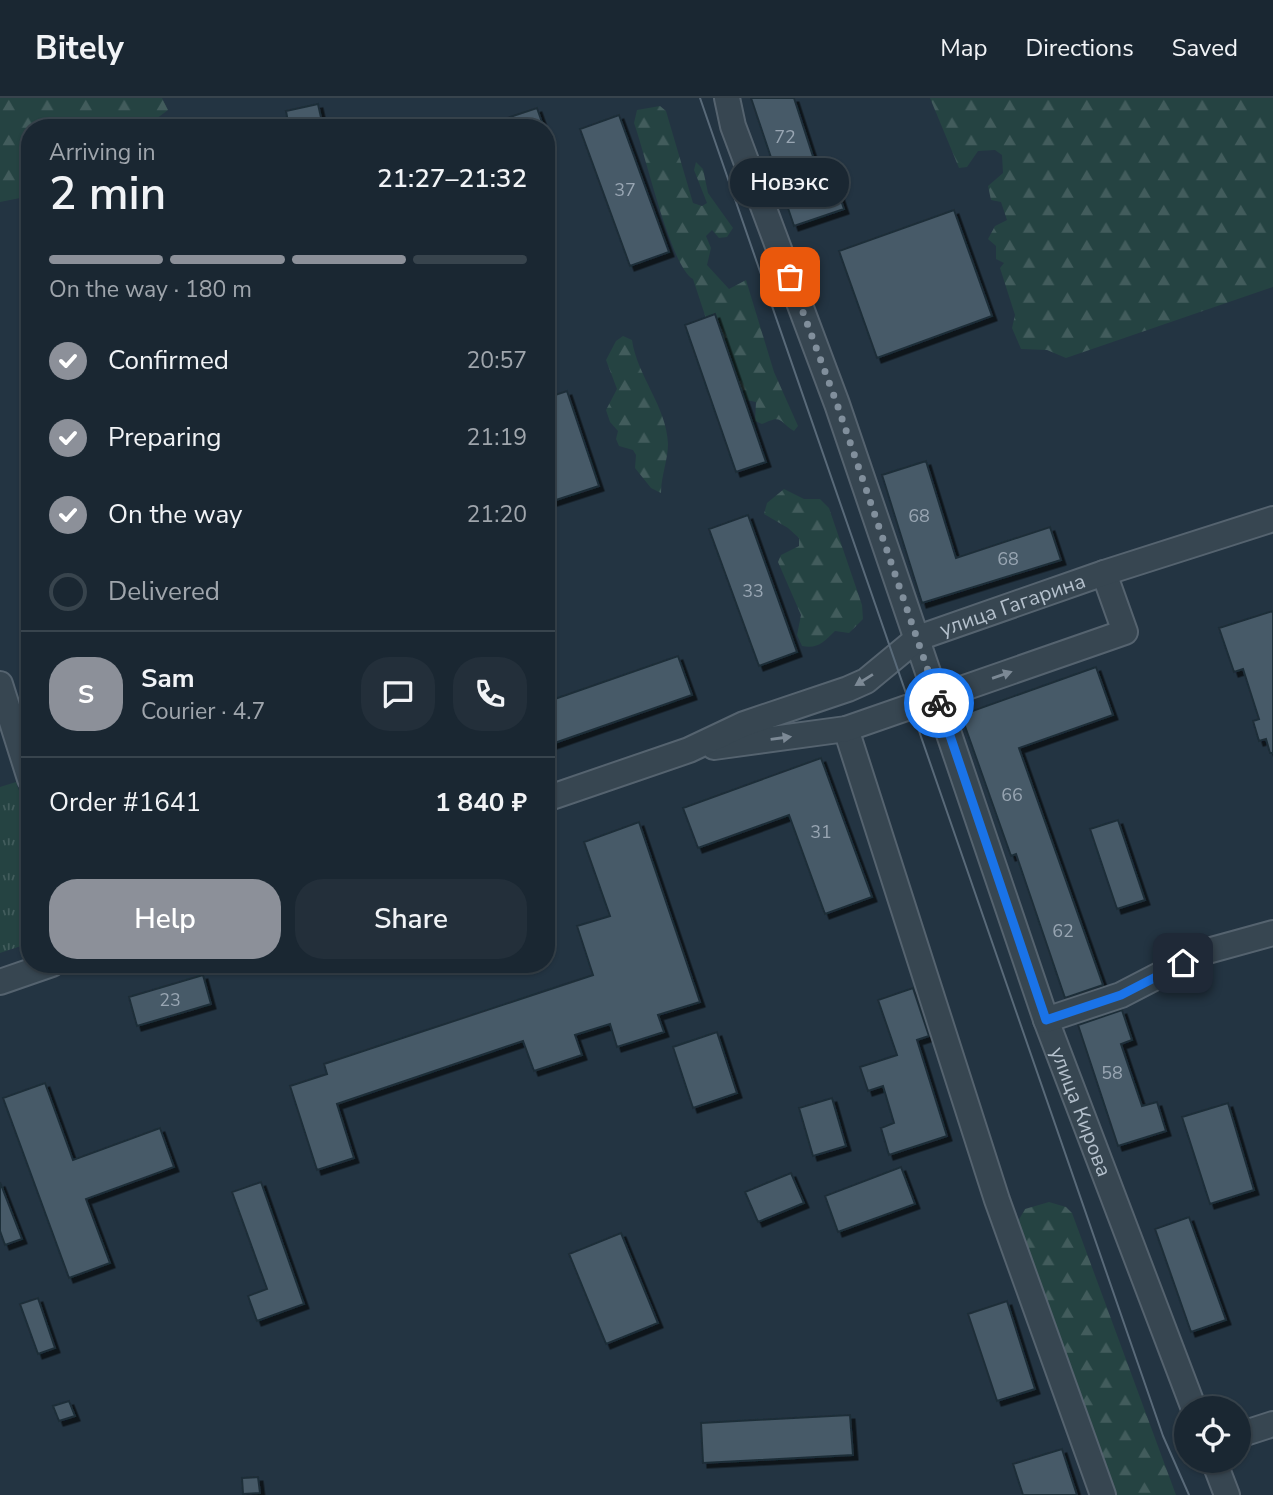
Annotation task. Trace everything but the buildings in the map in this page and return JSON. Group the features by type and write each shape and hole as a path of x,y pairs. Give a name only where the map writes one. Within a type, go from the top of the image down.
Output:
{"street":[{"name":"улица Кирова","path":"727,98 733,126 837,404 918,638 1046,1020 1189,1396"},
{"name":"улица Гагарина","path":"555,796 690,750 744,724 866,681 918,638 1104,573 1273,519"},
{"name":"улица Гагарина","path":"690,750 846,729 1125,632 1104,573"},
{"path":"0,684 21,750"},
{"path":"846,729 998,1200 1102,1495"},
{"path":"1046,1020 1121,995 1204,952 1273,933"},
{"path":"0,982 26,973"},
{"path":"1251,1431 1273,1423"},
{"path":"1219,1473 1227,1495"}],"green space":[{"path":"0,98 162,98 168,110 156,119 21,119 21,198 0,202"},
{"path":"930,98 1273,98 1273,287 1066,358 1047,350 1021,349 1012,328 1015,315 1000,268 1004,263 996,259 996,246 988,239 995,226 1007,220 1001,202 991,200 988,186 1003,173 1002,155 995,150 978,151 967,167 959,168"},
{"path":"660,106 666,111 693,203 702,206 707,203 694,170 696,162 703,169 708,193 733,228 727,237 719,238 712,230 706,236 711,248 707,265 729,289 746,280 774,372 798,426 794,431 777,419 762,424 755,421 756,402 746,400 728,385 693,279 676,254 659,208 634,123 637,110"},
{"path":"623,336 632,340 640,366 663,417 668,450 661,493 651,488 635,468 636,455 633,450 619,446 616,439 618,431 610,422 606,410 617,389 606,360 616,341"},
{"path":"784,489 804,499 820,499 829,508 862,605 863,619 849,633 835,631 824,641 812,646 802,646 797,635 801,615 778,562 781,555 799,546 799,538 764,514 767,503"},
{"path":"16,782 21,796 21,946 0,953 0,787"},
{"path":"1049,1202 1066,1207 1072,1213 1176,1495 1116,1495 1017,1223 1025,1209"}],"tram line":[{"path":"700,98 1163,1436 1189,1495"}],"way so far":[{"path":"790,277 837,404 939,703"}],"place":[{"name":"Новэкс","path":"790,277"}],"route":[{"path":"939,703 1046,1020 1121,995 1183,963"}]}
